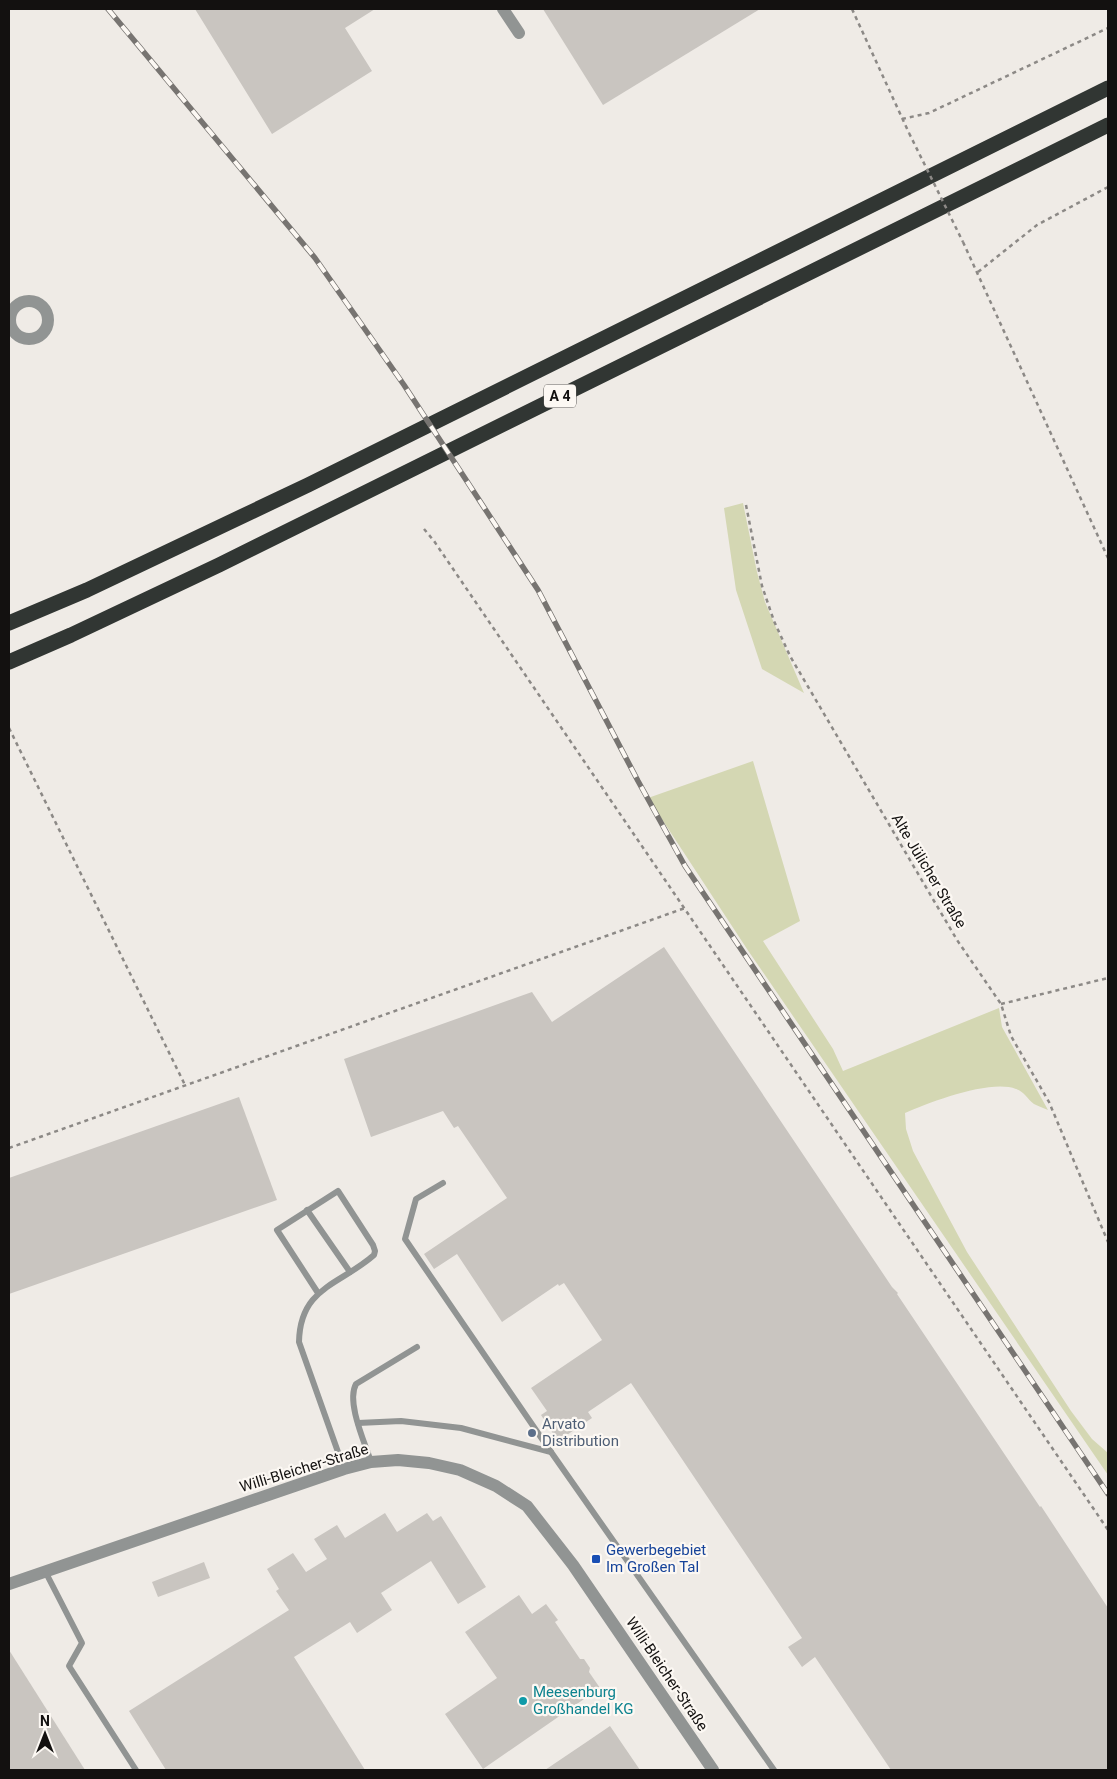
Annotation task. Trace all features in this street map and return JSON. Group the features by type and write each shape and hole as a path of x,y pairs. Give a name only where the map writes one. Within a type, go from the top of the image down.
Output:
{"highway":[{"name":"A 4","path":"9,623 87,590 308,485 1108,88"},
{"name":"A 4","path":"9,662 72,635 219,565 1108,125"}],"street":[{"path":"503,9 519,33"},
{"name":"Willi-Bleicher-Straße","path":"9,1584 344,1469 371,1462 398,1460 429,1463 460,1470 496,1486 526,1506 573,1565 714,1770"}],"lane":[{"path":"443,1183 416,1199 405,1239 550,1452 774,1770"},
{"path":"318,1293 277,1230 338,1191 373,1245 374,1255 314,1296 304,1313 300,1327 299,1342 344,1469"},
{"path":"307,1210 350,1272"},
{"path":"371,1462 358,1423 352,1390 356,1384 417,1347"},
{"path":"358,1423 401,1422 461,1428 550,1452"},
{"path":"45,1571 82,1643 70,1666 136,1770"}],"path":[{"path":"852,9 902,119 978,272 1108,558"},
{"path":"902,119 929,113 1108,28"},
{"path":"978,272 1038,225 1108,187"},
{"name":"Alte Jülicher Straße","path":"746,505 762,586 774,621 790,656 956,940 1001,1004 1011,1036 1049,1102 1108,1242"},
{"path":"424,529 685,908 1108,1530"},
{"path":"9,728 185,1085"},
{"path":"9,1148 685,908"},
{"path":"1001,1004 1108,978"}],"green space":[{"path":"743,503 765,602 804,693 762,669 736,590 724,508"},
{"path":"753,761 800,921 763,941 833,1049 843,1071 999,1008 1002,1027 1048,1110 1034,1104 1022,1092 1016,1089 992,1087 976,1089 929,1103 905,1113 906,1129 913,1151 967,1252 1071,1411 1092,1439 1108,1453 1108,1475 747,949 648,798"}],"building":[{"path":"195,9 375,9 345,28 372,71 272,134"},
{"path":"543,9 760,9 603,105"},
{"path":"664,947 1108,1608 1108,1770 891,1770 815,1657 802,1667 788,1647 802,1638 631,1383 588,1412 592,1418 558,1441 541,1415 547,1411 531,1388 602,1340 564,1283 559,1286 558,1284 502,1322 457,1254 434,1269 424,1254 507,1198 458,1126 454,1128 443,1111 371,1137 344,1059 532,992 552,1022"},
{"path":"239,1097 277,1200 9,1294 9,1178"},
{"path":"385,1513 397,1532 427,1513 433,1521 441,1516 486,1587 458,1604 431,1561 381,1593 392,1610 357,1633 350,1622 294,1657 365,1770 166,1770 129,1711 289,1610 276,1591 279,1589 267,1569 293,1553 306,1572 327,1559 314,1539 337,1525 345,1538"},
{"path":"204,1562 210,1578 158,1597 152,1582"},
{"name":"Meesenburg Großhandel KG","path":"519,1595 532,1614 546,1604 558,1620 555,1622 580,1659 584,1659 590,1668 589,1672 600,1688 483,1769 445,1714 497,1678 465,1632"},
{"path":"9,1650 85,1770 9,1770"},
{"path":"610,1726 640,1770 545,1770 588,1741"}],"railway":[{"path":"108,9 315,258 404,385 538,590 638,781 685,866 1108,1494"}],"place":[{"name":"Arvato Distribution","path":"532,1433"},
{"name":"Gewerbegebiet Im Großen Tal","path":"596,1559"},
{"name":"Meesenburg Großhandel KG","path":"523,1701"}]}
